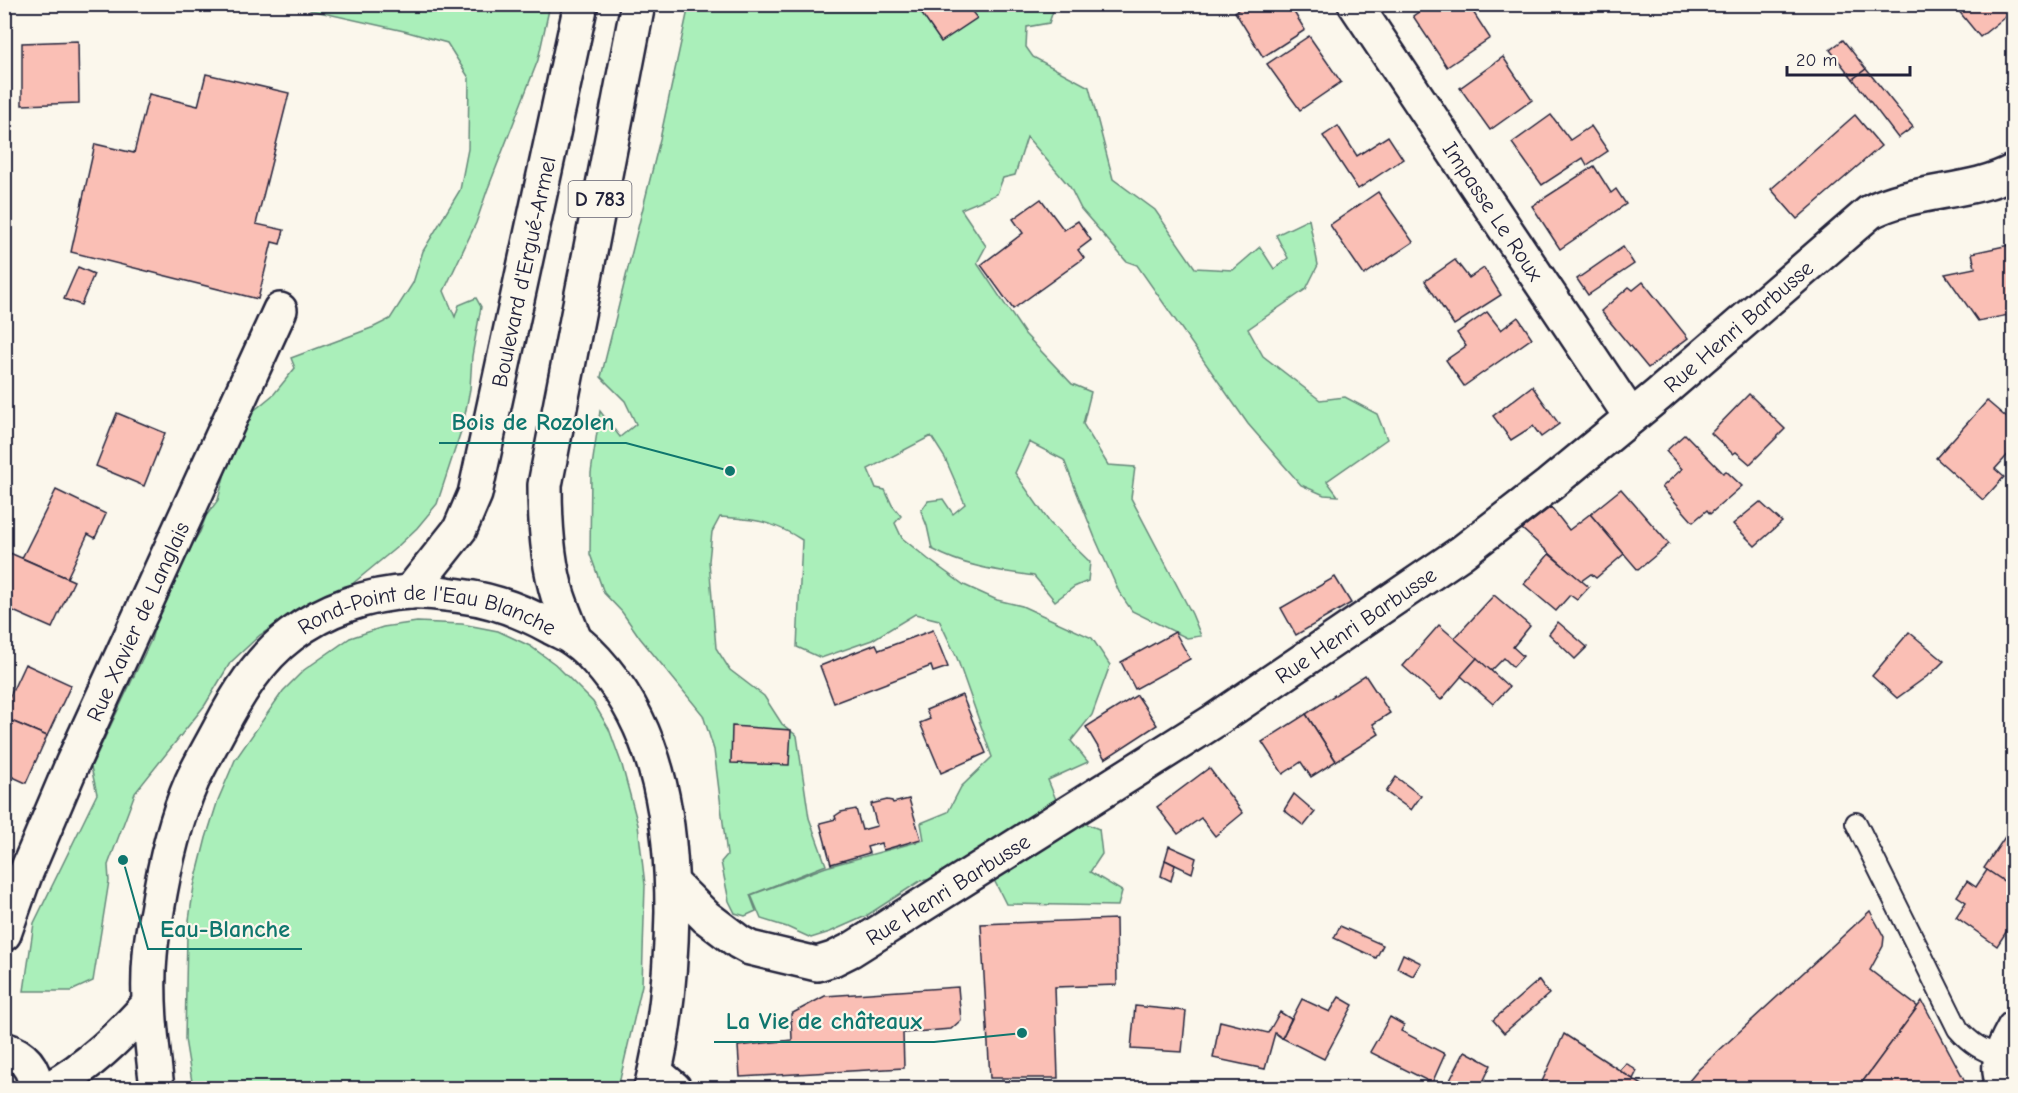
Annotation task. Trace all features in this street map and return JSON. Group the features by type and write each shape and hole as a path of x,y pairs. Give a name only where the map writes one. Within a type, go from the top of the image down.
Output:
{"street":[{"name":"Boulevard d'Ergué-Armel","path":"410,592 460,529 475,494 581,4"},
{"name":"D 783","path":"575,640 557,595 549,555 545,485 638,4"},
{"name":"Impasse Le Roux","path":"1355,4 1631,417"},
{"name":"Rue Henri Barbusse","path":"672,883 706,917 750,948 817,964 833,959 871,938 1214,721 1461,553 1550,485 1870,212 1884,205 1977,184 2013,171"},
{"name":"Rue Xavier de Langlais","path":"4,934 24,875 280,310"},
{"name":"Rond-Point de l'Eau Blanche","path":"157,1089 148,1005 150,954 164,871 191,782 231,708 271,652 293,633 321,616 352,603 410,592 443,593 486,599 528,614 575,640 599,662 619,686 639,720 663,796 672,883 669,986 660,1083"},
{"path":"50,1089 79,1070 118,1038 148,1005"},
{"path":"4,1049 21,1057 32,1068 36,1089"}],"lane":[{"path":"1856,823 1958,1029 1969,1042 2006,1069"}],"green space":[{"path":"311,5 550,5 538,60 476,223 444,291 455,317 459,305 476,298 481,307 463,425 437,504 417,528 351,585 319,605 291,615 260,635 230,663 205,705 135,793 108,865 109,881 93,981 71,991 24,991 34,923 97,794 91,767 151,640 158,616 191,546 206,516 218,500 233,442 251,413 274,394 295,368 291,358 390,319 413,283 423,251 460,190 468,149 469,78 447,43 310,10"},
{"path":"689,5 1055,5 1049,23 1027,27 1026,47 1033,57 1089,87 1113,179 1155,210 1195,268 1233,270 1260,247 1274,269 1288,258 1276,235 1309,219 1318,265 1306,289 1248,329 1263,356 1320,400 1345,397 1377,414 1387,439 1327,481 1338,496 1324,495 1301,485 1248,424 1137,265 1126,261 1081,209 1070,187 1027,137 1015,175 1003,178 997,194 961,209 986,246 977,263 1025,334 1072,384 1091,392 1083,424 1108,465 1135,467 1131,498 1192,614 1201,636 1187,638 1132,611 1119,592 1064,460 1029,442 1015,473 1050,523 1090,562 1088,581 1074,587 1055,601 1034,576 969,564 932,549 921,511 928,501 943,499 953,514 965,504 945,458 931,436 868,469 876,488 885,490 892,505 901,516 895,523 902,538 964,585 997,600 1022,606 1092,638 1110,665 1092,715 1071,741 1088,762 1048,780 1059,807 1077,820 1099,829 1102,854 1090,872 1122,891 1118,906 1006,904 989,870 920,881 866,916 811,938 761,919 751,895 826,867 924,840 921,823 948,812 961,787 992,757 957,658 939,620 915,614 872,640 821,658 797,647 802,540 763,522 720,517 712,532 709,561 716,648 730,670 764,696 782,724 797,736 809,818 826,865 750,895 756,911 745,916 735,913 729,901 721,862 727,855 714,750 703,715 640,638 622,612 604,593 590,554 591,473 600,411 620,437 636,424 625,401 601,377 660,139"},
{"path":"417,622 462,624 498,631 530,646 555,664 593,702 609,729 622,765 638,825 645,885 642,985 618,1088 193,1088 185,1039 187,934 194,886 206,838 218,800 235,760 283,691 304,670 350,638 383,627"}],"building":[{"path":"915,4 966,4 977,18 941,42"},
{"path":"1246,4 1289,4 1305,30 1263,57 1235,12"},
{"path":"1430,4 1468,4 1490,38 1447,67 1413,16"},
{"path":"1953,4 2014,4 2014,10 1980,37"},
{"path":"1309,36 1341,82 1300,110 1267,64"},
{"path":"1843,40 1866,69 1853,79 1830,50"},
{"path":"78,41 79,103 22,105 22,43"},
{"path":"1503,57 1532,100 1490,130 1460,88"},
{"path":"1866,69 1913,127 1898,138 1853,79"},
{"path":"206,74 289,93 256,224 284,230 280,244 272,242 258,299 71,252 95,144 134,153 149,94 198,106"},
{"path":"1551,115 1570,140 1591,126 1608,151 1587,165 1583,158 1542,185 1512,143"},
{"path":"1855,115 1881,146 1797,219 1771,189"},
{"path":"1338,126 1357,156 1388,136 1403,159 1358,189 1323,136"},
{"path":"1594,166 1611,193 1616,189 1626,204 1560,249 1532,206"},
{"path":"1378,192 1413,242 1364,275 1330,225"},
{"path":"1041,199 1064,230 1078,221 1091,240 1078,250 1084,258 1013,309 981,265 1023,233 1013,219"},
{"path":"2014,244 2014,314 1978,321 1945,274 1975,268 1972,253"},
{"path":"1623,247 1634,264 1588,295 1577,279"},
{"path":"1455,260 1469,278 1484,268 1501,295 1454,325 1425,281"},
{"path":"78,267 94,274 81,305 64,299"},
{"path":"1643,282 1688,338 1648,368 1601,311 1629,287 1633,290"},
{"path":"1487,312 1501,330 1518,317 1532,338 1464,386 1446,360 1466,346 1457,333"},
{"path":"1532,386 1559,424 1541,437 1533,426 1511,440 1493,416"},
{"path":"1749,394 1785,429 1750,464 1736,452 1733,454 1711,433"},
{"path":"1987,401 2014,424 2014,448 1995,469 2004,477 1983,500 1936,458"},
{"path":"117,413 165,433 144,486 96,466"},
{"path":"1685,434 1723,473 1726,471 1742,486 1710,514 1707,510 1693,522 1662,487 1682,469 1666,451"},
{"path":"1621,489 1669,544 1638,570 1590,514"},
{"path":"56,490 106,514 95,538 88,534 67,578 22,558"},
{"path":"1760,502 1782,522 1755,546 1733,524"},
{"path":"1551,507 1569,530 1590,514 1624,554 1596,578 1591,574 1581,581 1522,529"},
{"path":"10,553 74,581 52,628 4,607 4,565"},
{"path":"1549,554 1589,587 1577,600 1570,595 1556,611 1524,584"},
{"path":"1335,577 1351,603 1296,635 1281,608"},
{"path":"1494,595 1530,626 1513,647 1523,656 1513,667 1504,658 1491,671 1454,639"},
{"path":"1558,622 1587,647 1575,659 1549,634"},
{"path":"1439,625 1477,658 1441,700 1403,666"},
{"path":"933,630 948,667 933,672 931,666 834,703 820,666 876,644 879,650"},
{"path":"1175,632 1190,659 1135,689 1121,662"},
{"path":"1909,632 1944,661 1933,672 1897,698 1872,676"},
{"path":"1477,658 1509,687 1493,704 1461,676"},
{"path":"25,664 71,685 47,736 4,718 4,709"},
{"path":"1365,675 1390,713 1373,724 1379,734 1336,761 1306,714"},
{"path":"962,695 986,753 941,773 920,723 930,719 926,710"},
{"path":"1137,695 1157,725 1105,759 1086,727"},
{"path":"1306,714 1336,761 1311,777 1301,762 1283,774 1262,742"},
{"path":"4,718 47,736 26,783 4,773"},
{"path":"732,726 791,730 789,765 731,763"},
{"path":"1209,768 1243,813 1215,836 1201,818 1178,834 1157,807"},
{"path":"1396,777 1421,796 1411,810 1386,792"},
{"path":"1294,794 1315,812 1304,826 1284,810"},
{"path":"909,799 921,839 883,850 881,843 867,847 869,853 831,864 820,823 836,819 835,816 841,812 856,809 862,830 877,826 871,804 887,800 893,803"},
{"path":"2014,814 2014,888 1984,868 2011,828 2006,825"},
{"path":"1169,846 1196,858 1192,873 1165,860"},
{"path":"1165,860 1175,865 1171,881 1161,876"},
{"path":"1987,870 2014,888 2014,920 1997,946 1956,917 1966,902 1957,896 1967,881 1976,887"},
{"path":"1870,911 1884,937 1883,946 1870,970 1918,1007 1858,1088 1683,1088 1699,1069"},
{"path":"1116,919 1117,985 1055,987 1058,1078 990,1078 981,924"},
{"path":"1340,926 1383,945 1376,958 1334,938"},
{"path":"1403,954 1421,963 1413,976 1397,968"},
{"path":"1539,980 1549,994 1504,1033 1493,1020"},
{"path":"958,987 961,1020 951,1029 903,1033 904,1068 740,1077 738,1046 792,1040 791,1014 825,996"},
{"path":"1339,997 1353,1005 1324,1059 1282,1038 1302,999 1330,1012"},
{"path":"1922,1001 1967,1088 1858,1088"},
{"path":"1135,1006 1186,1011 1182,1052 1131,1049"},
{"path":"1280,1012 1291,1019 1282,1038 1275,1033 1265,1069 1213,1058 1220,1021 1268,1033"},
{"path":"1390,1017 1404,1025 1401,1031 1445,1054 1432,1083 1370,1052"},
{"path":"1564,1034 1633,1079 1647,1088 1539,1088"},
{"path":"1465,1051 1491,1065 1482,1084 1492,1088 1446,1088"},
{"path":"1626,1063 1637,1071 1633,1079 1620,1071"}],"place":[{"name":"Bois de Rozolen","path":"730,471"},
{"name":"Eau-Blanche","path":"123,860"},
{"name":"La Vie de châteaux","path":"1022,1033"}]}
